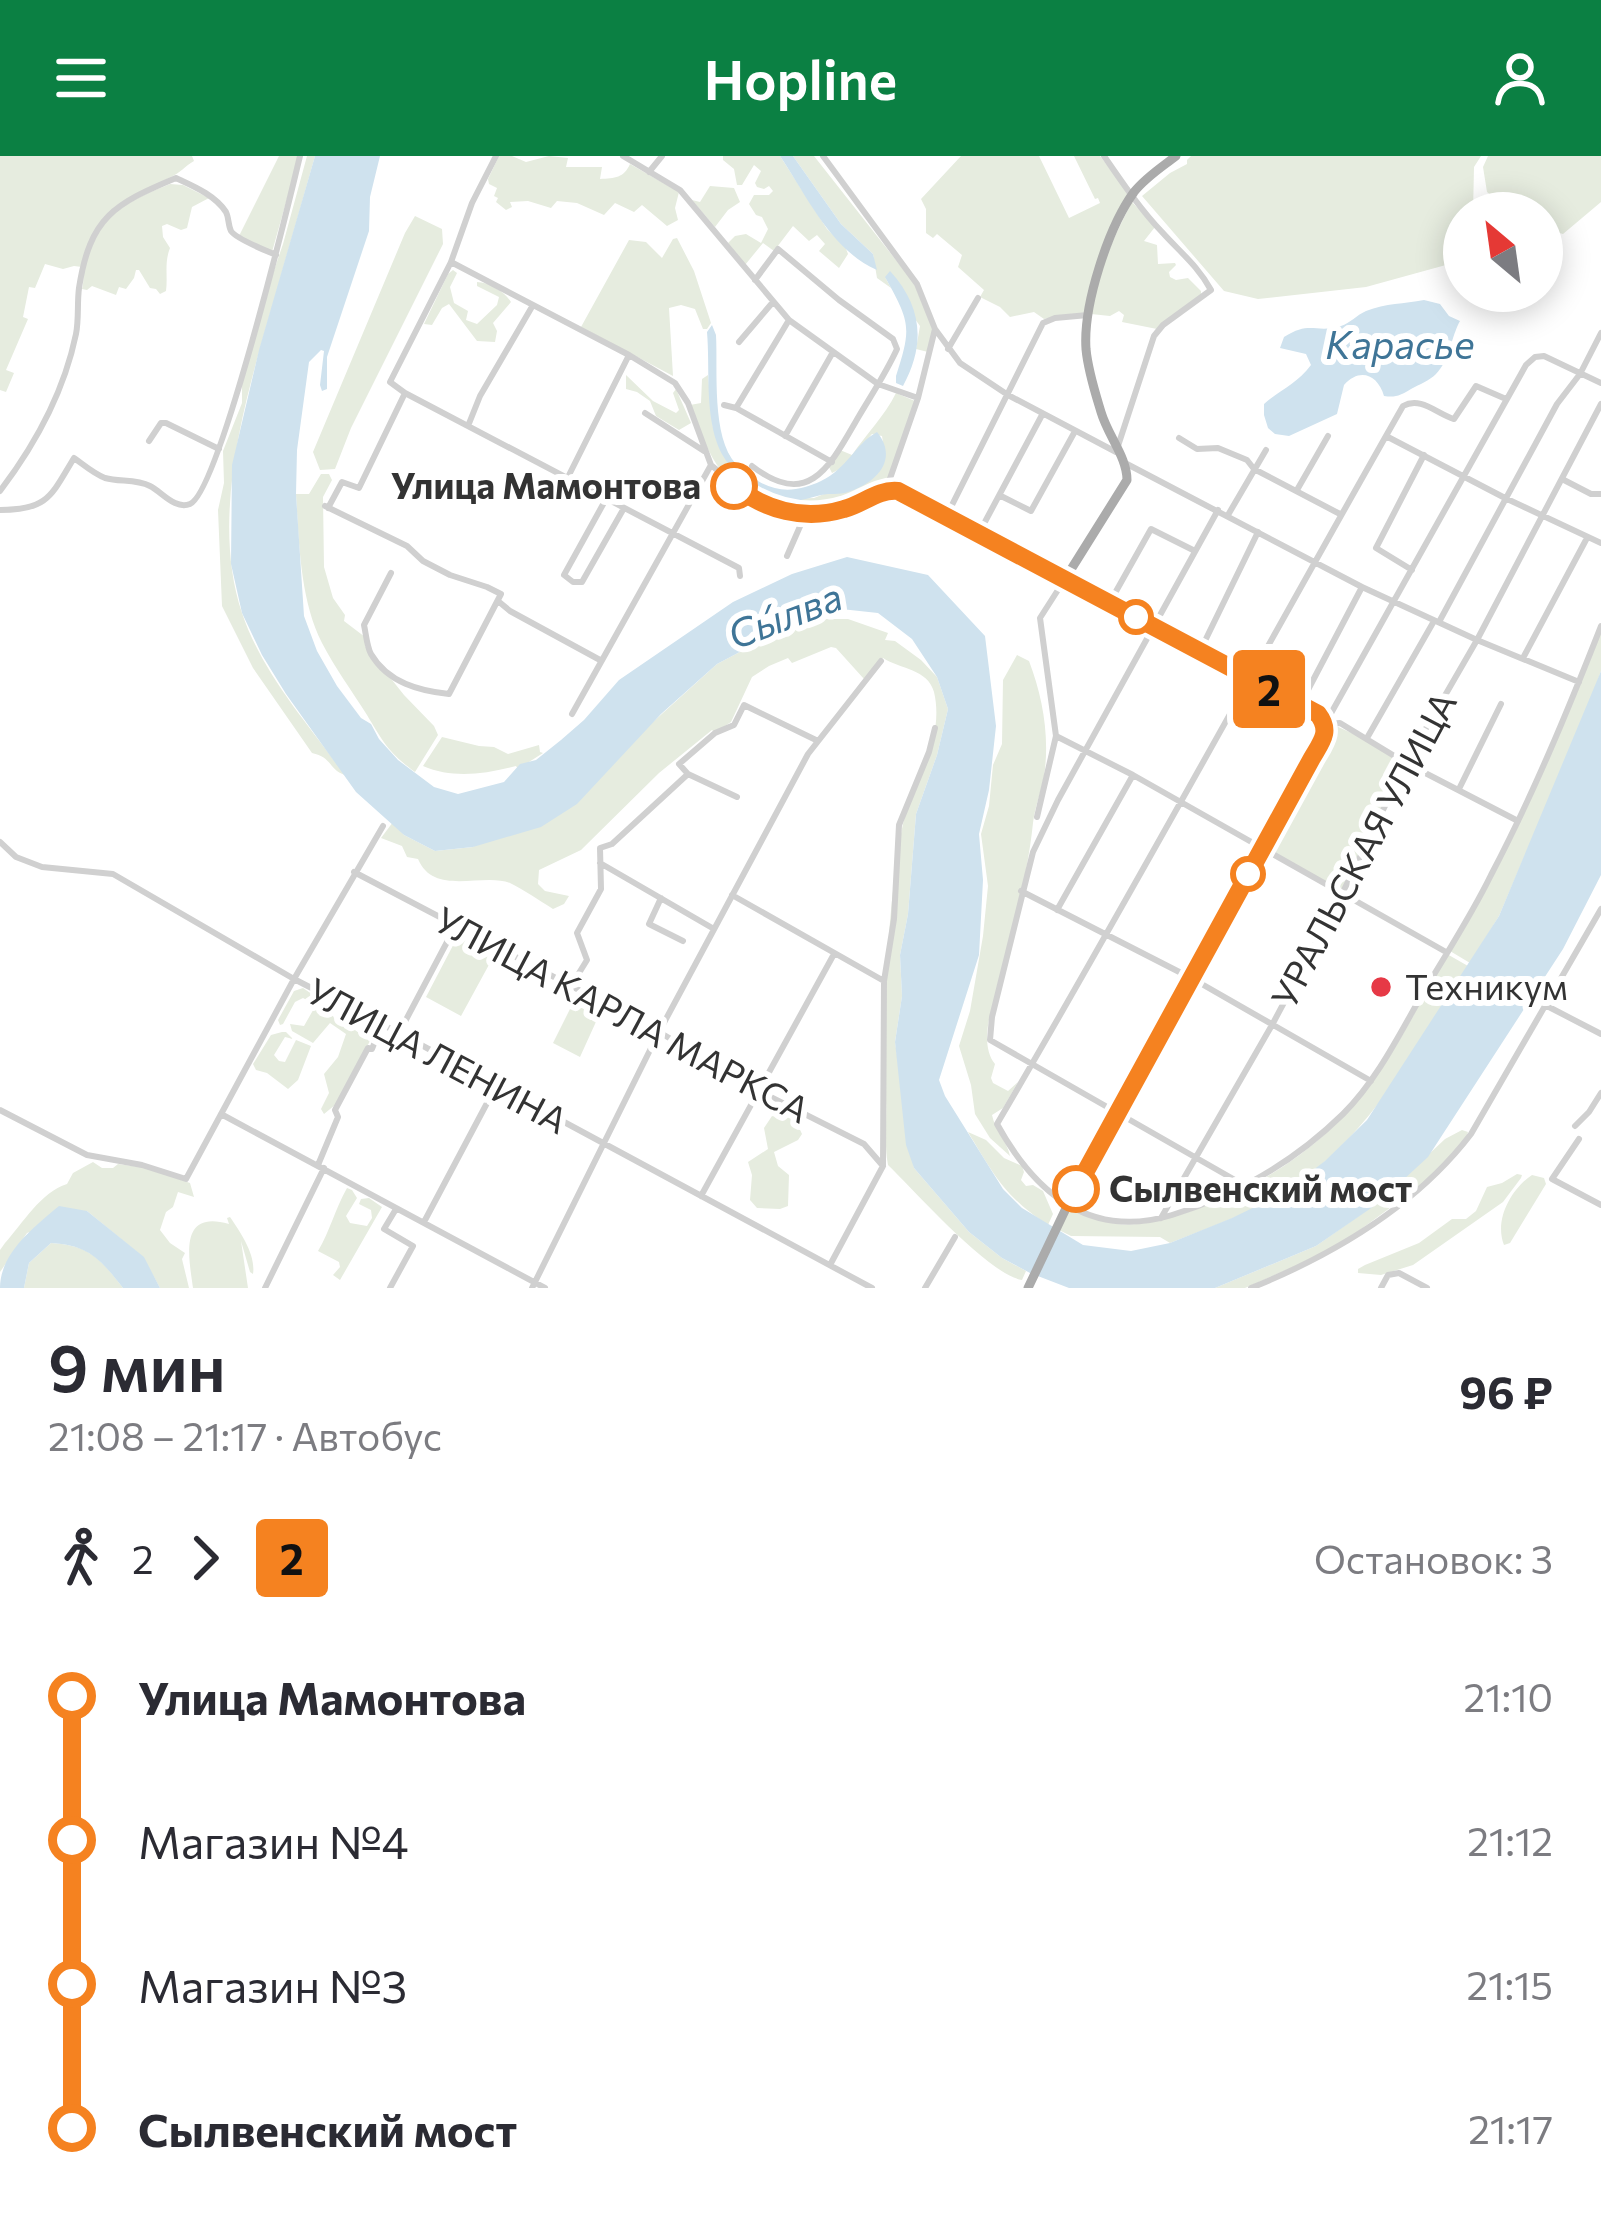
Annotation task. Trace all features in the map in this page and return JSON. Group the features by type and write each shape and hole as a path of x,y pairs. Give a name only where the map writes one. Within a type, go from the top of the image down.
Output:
{"main road":[{"path":"1028,1288 1065,1211 1325,734 1318,714 1065,579 1127,480 1127,464 1116,452 1089,371 1086,328 1098,271 1132,195 1176,156"}],"street":[{"path":"0,510 42,503 74,458 103,477 147,484 182,506 197,499 219,449 300,156"},
{"path":"496,156 472,203 451,262 390,382 740,568 740,576"},
{"path":"622,156 680,190 789,320 878,384 918,398"},
{"path":"650,172 662,156"},
{"path":"823,156 917,284 935,329 968,370 1116,452 1154,336 1211,290 1104,156"},
{"path":"0,491 31,451 70,354 77,331 79,289 95,233 112,209 176,178 218,203 235,235 276,255"},
{"path":"752,466 783,485 814,478 832,462 897,349 893,339 778,249 755,280"},
{"path":"451,262 675,383 688,403 711,465 754,501 805,515 844,509 886,490 898,491 1065,579 1040,618 1031,623"},
{"path":"948,349 978,298"},
{"path":"739,342 773,302"},
{"path":"468,426 480,396 533,305"},
{"path":"946,517 1043,323 1088,315"},
{"path":"736,408 789,320"},
{"path":"886,490 918,398 935,329"},
{"path":"1367,738 1601,333"},
{"path":"785,436 833,352"},
{"path":"567,479 629,356"},
{"path":"1325,724 1526,365 1544,356 1601,383"},
{"path":"1506,399 1476,386 1454,419 1419,402 1403,406 997,1124 1030,1175 1065,1211 1133,1224 1206,1204 1275,1170 1345,1112 1370,1081 1490,878 1601,626"},
{"path":"405,393 359,488 342,482 327,507 500,598 510,611 600,660"},
{"name":"УРАЛЬСКАЯ УЛИЦА","path":"1161,1218 1272,1025 1406,763 1477,640 1601,404"},
{"path":"724,405 832,462"},
{"path":"645,413 706,453"},
{"path":"980,533 1042,414"},
{"path":"149,441 161,423 166,423 219,449"},
{"path":"1001,496 1031,511 1074,432"},
{"path":"1297,490 1328,436"},
{"path":"1386,436 1601,543"},
{"path":"1179,439 1196,449 1218,448 1246,460 1254,469 1340,514"},
{"path":"1228,515 1266,450"},
{"path":"1412,569 1376,548 1425,455"},
{"path":"1127,464 1362,587 1579,682"},
{"path":"572,714 711,465"},
{"path":"1562,479 1601,494"},
{"path":"606,499 564,575 568,579 582,582 624,508"},
{"path":"1218,511 1033,852 990,1040 1244,1185"},
{"path":"787,556 805,515"},
{"path":"1110,602 1151,529 1196,551"},
{"path":"1199,652 1259,532"},
{"path":"1523,658 1587,538"},
{"path":"391,573 364,625 371,654 416,690 449,694 500,598"},
{"path":"1300,705 1362,587"},
{"path":"1037,817 1055,736 1040,618"},
{"path":"533,1285 659,1032 808,754 881,661"},
{"path":"1459,789 1501,704"},
{"path":"737,796 688,774 679,764 715,733 734,725 744,705 818,741"},
{"path":"1325,724 1340,723 1518,821"},
{"path":"830,1265 884,1166 884,981 894,919 899,826 935,728"},
{"path":"1055,736 1447,953"},
{"path":"571,986 587,960 577,932 601,889 600,848 612,844 688,774"},
{"path":"1057,910 1133,776"},
{"path":"0,1110 86,1155 186,1179 382,826"},
{"name":"УЛИЦА ЛЕНИНА","path":"0,842 16,857 42,867 113,874 293,979 872,1288"},
{"path":"600,863 714,929"},
{"name":"УЛИЦА КАРЛА МАРКСА","path":"354,872 864,1144 884,1166"},
{"path":"1021,891 1193,979 1370,1081"},
{"path":"732,895 884,981"},
{"path":"661,898 649,924 683,941"},
{"path":"1251,1288 1346,1244 1449,1163 1471,1134 1601,909"},
{"path":"399,1033 456,925"},
{"path":"701,1196 833,953"},
{"path":"1547,1006 1601,1034"},
{"path":"265,1288 321,1166 338,1117 335,1110 382,1024"},
{"path":"424,1222 496,1086"},
{"path":"1575,1126 1601,1093"},
{"path":"221,1114 545,1288"},
{"path":"1579,1138 1552,1179 1601,1205"},
{"path":"389,1288 413,1246 385,1229 396,1209"},
{"path":"925,1288 956,1237"},
{"path":"1381,1288 1388,1275 1399,1273 1427,1288"}],"shaded area":[{"path":"0,156 192,156 194,161 113,209 96,231 82,267 45,264 35,288 29,287 23,317 28,319 6,370 14,373 6,392 0,390"},
{"path":"279,156 299,156 272,252 239,236"},
{"path":"307,156 315,156 244,413 229,536 242,613 261,656 345,775 312,753 253,668 222,606 218,510 224,483 223,451 242,403 242,384"},
{"path":"499,156 526,162 549,156 568,158 566,167 602,167 600,179 618,176 630,164 679,192 678,220 667,226 642,205 634,212 615,203 604,215 577,203 557,201 551,208 510,202 512,207 506,210 496,202 497,188 488,179"},
{"path":"723,156 780,156 827,229 845,246 848,254 839,268 819,251 825,244 817,235 809,241 793,226 774,251 763,243 745,265 728,243 746,234 761,243 768,229 749,204 754,195 773,191 769,186 757,187 761,171 754,165 742,185 737,185 734,169"},
{"path":"793,156 814,156 914,283 933,330 928,352 916,349 920,326 885,277 891,288 877,278 873,254 841,224"},
{"path":"961,156 1039,156 1069,218 1100,203 1074,156 1100,156 1129,194 1085,313 1044,319 1034,312 1010,317 980,297 984,290 958,267 962,255 937,234 933,238 926,233 921,199"},
{"path":"1191,156 1481,156 1474,167 1473,192 1443,192 1443,266 1366,287 1258,299 1224,291 1142,196"},
{"path":"1488,156 1601,156 1601,202 1563,234 1563,192 1487,192 1483,167"},
{"path":"170,184 209,198 192,207 187,228 162,226 170,248 166,291 160,294 150,288 139,270 116,295 92,286 82,289 88,252 103,225 126,205"},
{"path":"710,186 734,188 740,202 715,227 692,200 700,202"},
{"path":"1132,202 1155,227 1144,241 1157,245 1158,264 1175,263 1170,277 1188,278 1201,291 1157,329 1122,322 1124,315 1119,311 1110,316 1091,314 1107,256"},
{"path":"415,216 442,229 443,244 335,469 320,470 313,452"},
{"path":"677,238 711,323 703,329 695,309 669,308 673,376 581,327 629,240 646,242 662,258"},
{"path":"453,270 457,273 450,287 454,303 468,311 466,320 477,324 497,305 499,297 477,282 496,288 511,302 493,323 495,342 477,341 449,304 432,325 424,324"},
{"path":"626,375 653,401 676,413 676,389 691,423 679,430 656,416 650,401 626,389"},
{"path":"708,375 713,428 744,480 781,499 824,494 883,442 882,436 872,434 844,467 832,473 829,467 840,450 852,455 896,393 915,401 886,484 819,507 775,505 754,498 717,465 690,405 701,403 702,379"},
{"path":"321,474 329,474 332,480 323,497 324,567 333,598 344,621 365,637 365,646 438,735 415,772 382,740 322,643 309,608 296,494 309,494"},
{"path":"815,619 848,619 888,633 885,640 895,641 937,677 948,709 916,814 895,1042 914,1168 969,1232 1026,1271 1022,1280 972,1248 888,1165 885,1034 892,900 905,816 935,729 934,692 920,674 883,658 864,679 831,647 792,663 788,658 769,666 752,677 731,722 715,733 712,730 659,773 581,850 539,870 538,884 545,891 569,896 553,909 499,880 435,877 418,859 407,857 402,846 381,838 393,822 404,835 435,851 473,847 643,731 717,664"},
{"path":"1601,629 1601,671 1587,710 1499,916 1470,963 1450,951 1517,824"},
{"path":"1017,655 1029,661 1038,687 1046,755 1022,888 987,1031 995,1064 993,1083 1008,1091 1018,1082 1003,1108 992,1115 1010,1156 990,1138 975,1114 959,1046 983,936 988,886 981,834 993,765 1002,744 1003,680"},
{"path":"1334,725 1403,763 1342,891 1265,849"},
{"path":"442,737 508,754 539,745 543,753 518,769 457,774 423,766"},
{"path":"460,932 497,950 461,1016 426,997"},
{"path":"1447,954 1468,966 1387,1092 1312,1173 1254,1208 1170,1243 1160,1237 1071,1236 1059,1230 1069,1207 1121,1224 1176,1216 1239,1192 1289,1162 1334,1126 1372,1082"},
{"path":"303,988 322,1001 321,1013 333,1007 335,1020 370,1041 335,1105 324,1114 321,1109 329,1093 324,1074 338,1057 346,1034 330,1023 313,1043 292,1031 290,1024 304,1026 316,1005 303,998 280,1025 278,1020 294,991"},
{"path":"575,999 600,1013 580,1057 553,1043"},
{"path":"286,1032 293,1039 285,1037 274,1055 279,1061 285,1062 296,1040 311,1046 298,1080 288,1089 253,1064 271,1035"},
{"path":"781,1109 795,1119 802,1134 774,1152 778,1166 789,1175 788,1206 757,1208 750,1200 748,1162 768,1149 764,1128"},
{"path":"1462,1130 1468,1132 1466,1138 1428,1180 1334,1249 1245,1288 1215,1288 1316,1246 1377,1203 1445,1139"},
{"path":"968,1132 1022,1166 1021,1180 1026,1186 1043,1191 1053,1214 1048,1225 1002,1184"},
{"path":"93,1162 102,1168 118,1164 147,1168 190,1183 194,1197 178,1192 160,1230 185,1253 182,1259 189,1288 160,1288 143,1257 87,1211 27,1233 0,1272 0,1250 26,1218 49,1194 67,1184 73,1173"},
{"path":"1517,1174 1521,1178 1503,1202 1413,1265 1381,1275 1358,1273 1365,1265 1419,1243 1452,1219 1466,1219 1476,1211 1487,1187"},
{"path":"1532,1175 1544,1178 1546,1184 1510,1243 1504,1245 1501,1225 1506,1206"},
{"path":"347,1188 357,1198 346,1216 350,1223 367,1226 372,1218 371,1210 359,1204 361,1199 369,1198 382,1207 340,1280 333,1275 339,1262 318,1251"},
{"path":"230,1217 252,1259 253,1274 241,1241 248,1288 193,1288 189,1251 194,1230 201,1223 229,1224"},
{"path":"51,1243 93,1255 123,1288 24,1288 29,1263"}],"water":[{"name":"Сы́лва","path":"315,156 380,156 370,197 369,231 327,357 327,389 322,391 320,385 324,351 309,362 297,450 304,616 337,686 398,760 434,787 458,794 504,782 520,764 536,760 584,720 619,680 733,602 792,574 847,557 928,575 985,636 996,726 979,834 983,880 979,955 939,1080 1003,1189 1022,1208 1083,1245 1131,1251 1170,1243 1232,1218 1283,1193 1367,1120 1499,916 1601,671 1601,875 1563,949 1428,1157 1377,1204 1316,1246 1215,1288 1069,1288 1002,1258 969,1232 914,1168 906,1145 895,1042 916,814 948,709 937,677 912,639 878,613 841,609 772,635 717,664 661,714 577,804 541,827 473,847 435,851 404,835 356,792 262,655 242,613 231,564 232,465 259,350"},
{"path":"780,156 793,156 841,224 873,254 877,270 833,236"},
{"path":"890,271 909,298 917,326 915,355 903,386 896,383 896,376 906,325 885,277"},
{"name":"Карасье","path":"1424,300 1440,304 1443,312 1460,321 1441,368 1392,397 1384,396 1368,376 1356,376 1344,385 1337,414 1289,436 1268,428 1264,404 1311,365 1306,354 1280,348 1284,337 1301,329 1341,326 1381,306"},
{"path":"712,325 719,421 728,452 741,469 774,488 805,487 830,476 877,432 886,452 876,476 848,492 794,501 770,496 737,474 717,443 711,416 707,332"},
{"path":"59,1206 87,1211 144,1257 160,1288 123,1288 93,1256 51,1243 29,1263 24,1288 0,1288 12,1252"}],"bus line":[{"name":"2","path":"734,486 754,501 805,515 844,509 886,490 898,491 1318,714 1325,724 1325,734 1076,1189"}],"place":[{"name":"Улица Мамонтова","path":"734,486"},
{"name":"Техникум","path":"1381,987"},
{"name":"Сылвенский мост","path":"1076,1189"}]}
